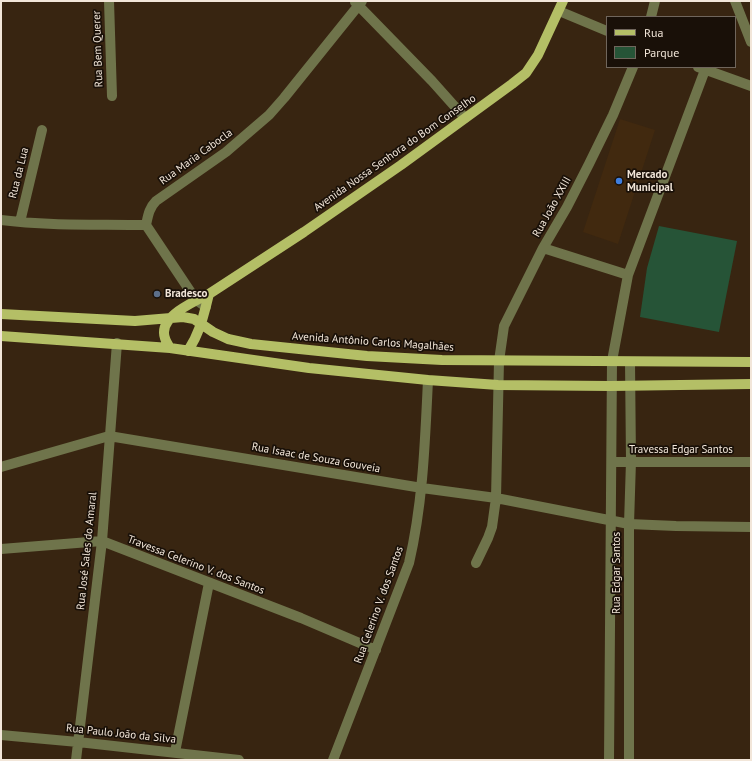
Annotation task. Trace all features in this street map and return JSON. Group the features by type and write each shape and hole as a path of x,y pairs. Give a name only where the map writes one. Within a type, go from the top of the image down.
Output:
{"main road":[{"name":"Avenida Nossa Senhora do Bom Conselho","path":"170,318 304,232 401,165 526,73 538,55 563,1"},
{"path":"188,351 197,338 209,294"},
{"name":"Avenida Antônio Carlos Magalhães","path":"1,314 135,322 183,317 194,320 212,332 228,339 251,344 367,356 499,361 751,362"},
{"path":"170,318 165,325 164,332 170,348"},
{"path":"1,336 117,343 170,348 309,368 428,380 498,385 631,386 751,384"}],"street":[{"name":"Rua Bem Querer","path":"109,1 112,96"},
{"path":"651,16 655,1"},
{"path":"735,1 751,42"},
{"path":"358,3 465,118"},
{"name":"Rua Maria Cabocla","path":"146,225 149,210 152,204 226,152 269,115 358,3"},
{"path":"559,11 606,30"},
{"name":"Rua João XXIII","path":"476,562 492,527 496,498 499,361 504,326 543,248 567,207 589,164 613,115 633,68"},
{"path":"612,361 628,275 702,68 751,86"},
{"name":"Rua da Lua","path":"20,222 42,130"},
{"path":"1,220 79,225 146,225 196,300 206,307"},
{"path":"543,248 628,275"},
{"name":"Rua José Sales do Amaral","path":"76,760 102,541 117,343"},
{"name":"Rua Edgar Santos","path":"609,760 612,462 610,386 612,361"},
{"name":"Rua Edgar Santos","path":"629,760 629,524 631,462 630,362"},
{"name":"Rua Celerino V. dos Santos","path":"333,760 408,563 415,537 422,488 428,380"},
{"name":"Rua Isaac de Souza Gouveia","path":"1,467 109,436 422,488 496,498 629,524 751,527"},
{"name":"Travessa Edgar Santos","path":"612,462 751,462"},
{"name":"Travessa Celerino V. dos Santos","path":"1,549 102,541 301,618 376,650"},
{"path":"175,752 209,583"},
{"name":"Rua Paulo João da Silva","path":"1,735 175,752 239,760"}],"shaded area":[{"name":"Mercado Municipal","path":"620,119 655,130 618,244 583,232"}],"green space":[{"path":"659,226 737,241 719,332 640,317 647,268"}],"place":[{"name":"Mercado Municipal","path":"619,181"},
{"name":"Bradesco","path":"157,294"}]}
